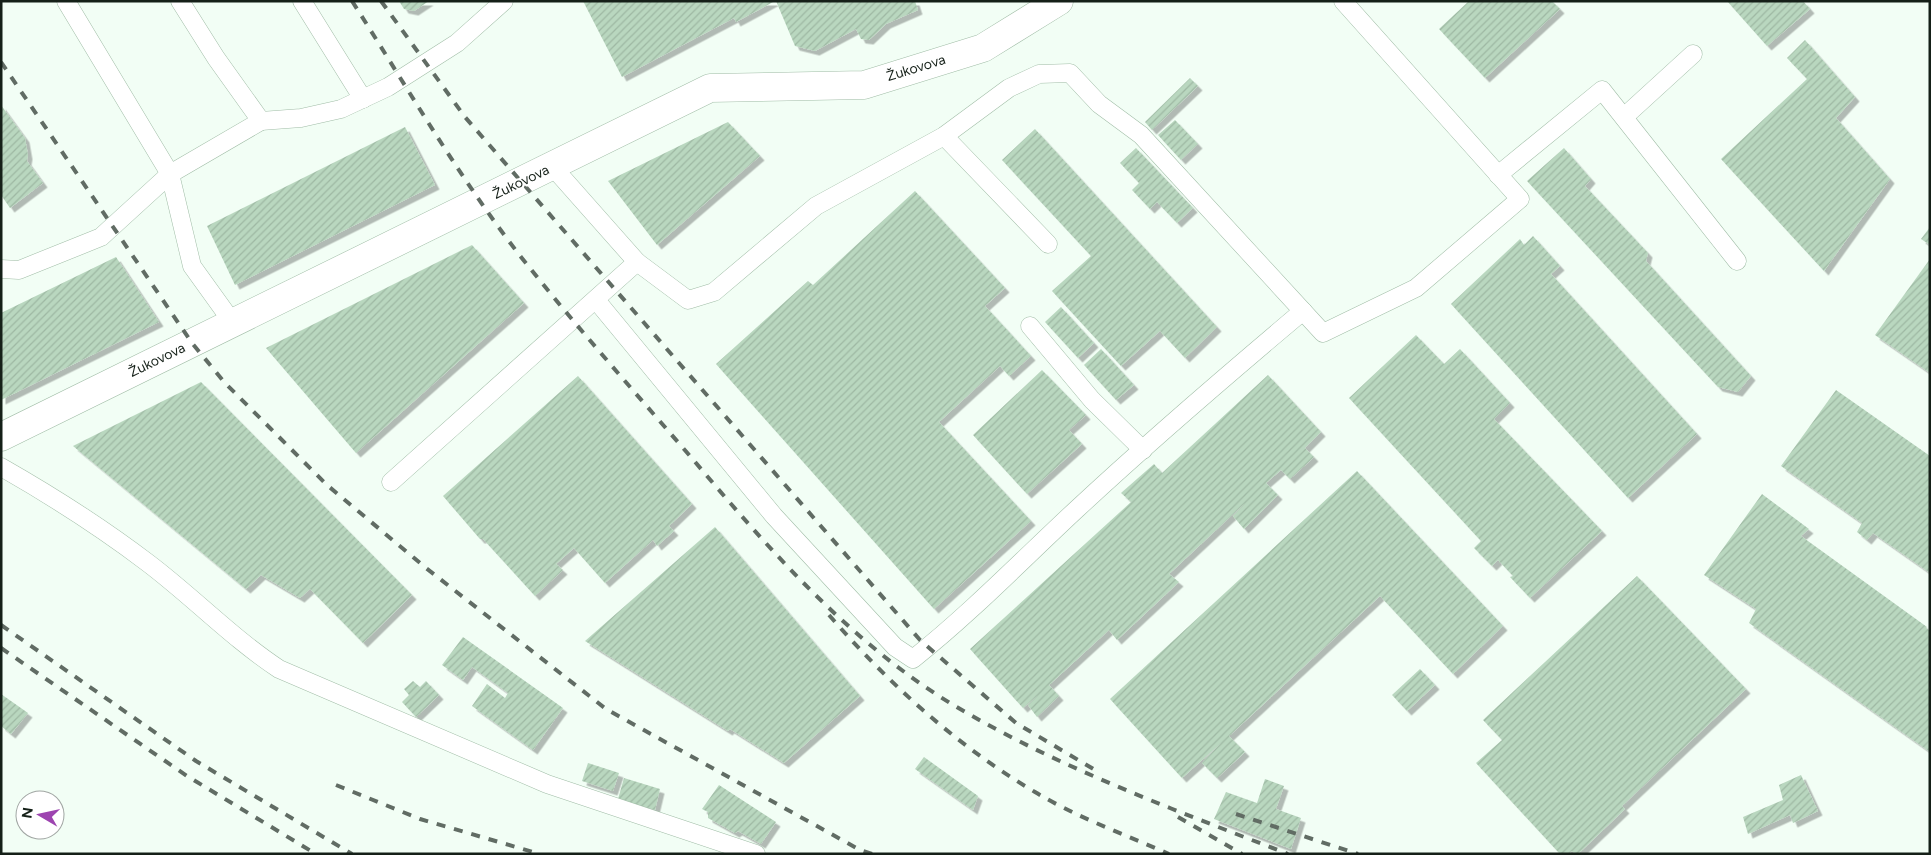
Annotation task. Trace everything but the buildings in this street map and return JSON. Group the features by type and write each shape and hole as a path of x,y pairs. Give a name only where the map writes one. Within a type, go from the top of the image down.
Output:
{"street":[{"name":"Žukovova","path":"1,437 710,88 864,85 983,48 1059,1"}],"lane":[{"path":"66,1 170,174 192,266 233,323"},
{"path":"180,1 261,121"},
{"path":"302,1 363,99"},
{"path":"1,269 19,270 100,237 170,174 261,121 301,118 341,109 388,88 457,43 504,1"},
{"path":"552,166 638,262 688,300 714,292 816,206 944,136 1009,88 1039,74 1070,73 1098,104 1141,135 1323,333 1416,288 1520,199 1343,1"},
{"path":"1624,117 1693,54"},
{"path":"1498,175 1602,90 1737,261"},
{"path":"944,136 1048,244"},
{"path":"391,482 638,262"},
{"path":"596,300 774,516 895,648 913,659 958,623 1195,402 1303,311"},
{"path":"1030,326 1092,400 1143,450"},
{"path":"1,467 40,489 149,564 248,648 279,669 547,784 756,854"}],"railway":[{"path":"352,1 454,163 521,257 583,332 780,559 846,623 880,653 917,681 955,706 1035,749 1118,787 1288,854"},
{"path":"381,1 465,117 920,640 1016,723 1095,770"},
{"path":"1,62 192,343 225,383 327,485 426,568 606,709 860,850 872,854"},
{"path":"829,615 875,665 925,712 951,734 1006,774 1051,801 1169,854"},
{"path":"1,625 196,761 352,854"},
{"path":"1,648 187,776 316,854"},
{"path":"336,785 420,819 540,854"},
{"path":"1236,814 1358,854"},
{"path":"1178,817 1242,854"}]}
